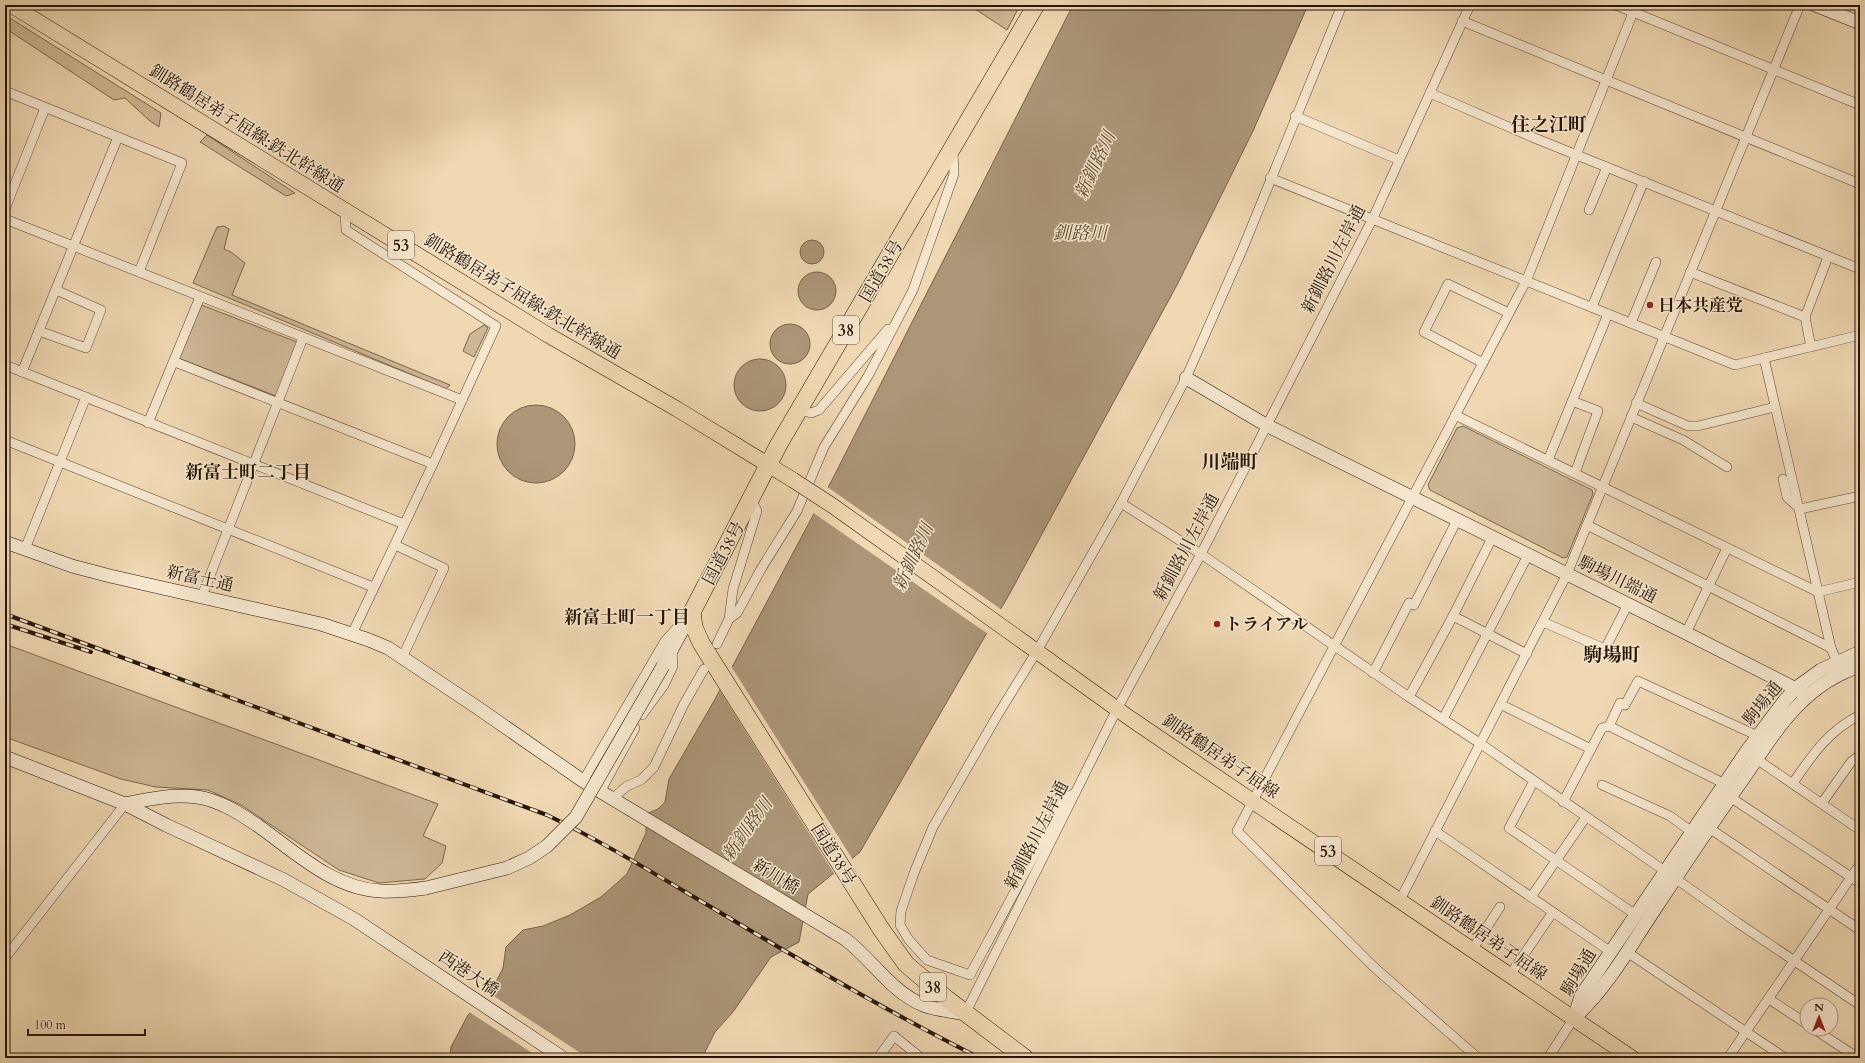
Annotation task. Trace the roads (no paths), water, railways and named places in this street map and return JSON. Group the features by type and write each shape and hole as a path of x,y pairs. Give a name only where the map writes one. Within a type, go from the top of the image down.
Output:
{"highway":[{"name":"国道38号","path":"1025,1058 1006,1042 965,1014 906,964 874,917 712,658 701,643 694,627 692,612 768,465 799,410 1036,5"}],"main road":[{"name":"釧路鶴居弟子屈線:鉄北幹線通","path":"11,5 548,335 677,409 793,480"},
{"name":"釧路鶴居弟子屈線","path":"793,480 833,506 1117,709 1632,1058"}],"street":[{"path":"1075,793 1065,798 1058,809 970,975 927,960 909,940 900,925 901,911 905,897 933,827 997,716 1031,647 1121,503 1186,378 1242,248 1295,116 1342,5"},
{"name":"新釧路川左岸通","path":"965,1014 1117,709 1201,554 1373,218 1470,5"},
{"path":"1616,5 1634,8 1773,70 1860,105"},
{"path":"1400,900 1502,705 1567,574 1800,5"},
{"path":"1814,5 1860,23"},
{"path":"1478,1058 1375,968 1236,831 1254,801 1526,280 1634,8"},
{"path":"1462,21 1860,184"},
{"path":"5,91 182,163 139,272"},
{"path":"1430,93 1607,167 1860,269"},
{"path":"5,209 45,108"},
{"path":"1295,116 1399,160"},
{"path":"22,372 118,137"},
{"path":"729,619 737,613 761,569 797,511 824,447 868,376 913,290 954,174 953,148"},
{"path":"1589,210 1607,167"},
{"path":"1270,178 1373,218 1735,365 1860,335"},
{"path":"1592,307 1644,181"},
{"path":"345,211 346,230 496,326 433,464 395,545 373,587 352,634"},
{"path":"5,219 462,400"},
{"path":"1811,347 1805,318 1828,257"},
{"path":"1631,323 1656,262"},
{"path":"1690,272 1805,318"},
{"path":"1483,363 1424,332 1448,284 1509,313"},
{"path":"39,331 86,348 101,310 56,290"},
{"path":"148,423 175,362 200,297"},
{"path":"1548,460 1608,314"},
{"path":"799,410 811,412 819,410 899,317"},
{"path":"202,596 303,338"},
{"path":"1764,358 1831,648 1837,662"},
{"path":"175,362 433,464"},
{"path":"5,365 404,524"},
{"name":"駒場川端通","path":"1186,378 1266,425 1808,695"},
{"path":"26,549 86,398"},
{"path":"1572,401 1598,412 1575,473"},
{"path":"1636,403 1688,426 1698,426 1775,408"},
{"path":"1456,415 1818,592 1860,582"},
{"path":"1631,417 1683,440 1727,467"},
{"path":"1683,440 1688,426"},
{"path":"5,440 373,587"},
{"path":"1783,479 1787,498 1800,509"},
{"path":"1800,509 1860,496"},
{"path":"612,799 627,786 641,780 654,767 684,704 712,658 729,619 733,589 756,511 751,499"},
{"path":"1121,503 1201,554 1373,673 1481,744 1563,802 1860,1005"},
{"path":"1373,673 1409,603 1414,605 1457,520"},
{"path":"1587,525 1831,648"},
{"path":"1409,697 1453,616 1492,538"},
{"name":"新富士通","path":"5,542 72,566 321,624 388,648 583,780"},
{"path":"395,545 444,568 402,658"},
{"path":"1686,633 1727,548"},
{"path":"1443,719 1528,555"},
{"path":"1543,622 1605,649 1628,604"},
{"path":"5,958 125,804 164,797 198,797 221,804 245,817 309,863 344,882 379,891 405,891 426,888 507,868 528,858 547,846 576,817 663,666 692,612"},
{"path":"583,780 665,641 692,612"},
{"path":"1453,616 1527,654"},
{"path":"600,792 644,711 664,685 673,666 672,650"},
{"name":"駒場通","path":"1574,1018 1581,996 1636,915 1710,828 1730,797 1751,756 1758,736 1785,700 1796,688 1812,676 1837,662 1860,652"},
{"name":"駒場通","path":"1574,1018 1591,1002 1627,952 1692,832 1725,784 1782,721 1808,695 1827,680 1845,671 1860,666"},
{"path":"1609,726 1620,703 1625,705 1638,681 1758,736"},
{"path":"1502,705 1591,749"},
{"path":"1793,783 1820,745 1847,721 1860,715"},
{"path":"1563,802 1602,728 1609,726 1725,784"},
{"path":"1822,803 1851,762 1860,755"},
{"path":"1751,756 1793,783 1860,830"},
{"name":"西港大橋","path":"5,757 125,804 166,825 284,880 354,919 563,1058"},
{"name":"新川橋","path":"583,780 600,792 845,939 861,951 894,988 905,996 924,1006 965,1014"},
{"path":"1534,781 1508,828 1636,915"},
{"path":"1602,785 1670,816 1692,832"},
{"path":"1730,797 1860,883"},
{"path":"1531,897 1586,817"},
{"path":"1710,828 1860,930"},
{"path":"1435,831 1611,952"},
{"path":"1728,1058 1860,864"},
{"path":"1472,950 1500,908"},
{"path":"1510,975 1553,912"},
{"path":"1627,952 1785,1058"},
{"path":"1769,999 1799,1019"},
{"path":"1548,1058 1574,1018"},
{"path":"878,1058 894,1036 921,1058"},
{"path":"1826,1037 1858,1058"}],"water":[{"name":"釧路川","path":"1073,5 1308,5 1253,131 1178,283 1010,593 860,852 808,894 799,942 771,957 733,1012 715,1032 702,1058 450,1058 451,1047 468,1015 488,998 503,968 506,947 523,930 543,926 570,915 601,897 627,874 646,833 646,814 658,809 665,802 669,779 714,701 833,478"},
{"path":"812,240 821,243 824,252 821,261 812,264 803,261 800,252 803,243"},
{"path":"813,272 821,272 833,281 836,291 833,301 827,307 821,310 813,310 801,301 798,295 798,287 807,275"},
{"path":"790,324 798,326 804,330 808,336 810,344 808,352 804,358 798,362 790,364 782,362 776,358 772,352 770,344 772,336 776,330 782,326"},
{"path":"755,359 765,359 779,366 786,380 786,390 779,404 765,411 755,411 745,407 738,400 734,390 734,380 738,370 745,363"},
{"path":"536,405 551,408 564,416 572,429 575,444 572,459 564,472 551,480 536,483 521,480 508,472 500,459 497,444 500,429 508,416 521,408"}],"railway":[{"path":"5,614 547,815 635,862 849,988 980,1058"},
{"path":"5,624 91,652"}],"place":[{"name":"日本共産党","path":"1650,305"},
{"name":"トライアル","path":"1217,624"}],"district":[{"name":"住之江町","path":"1549,124"},
{"name":"川端町","path":"1230,461"},
{"name":"新富士町二丁目","path":"248,472"},
{"name":"新富士町一丁目","path":"627,617"},
{"name":"駒場町","path":"1612,654"}],"water label":[{"name":"新釧路川","path":"1095,165"},
{"name":"新釧路川","path":"913,557"},
{"name":"新釧路川","path":"747,829"}]}
